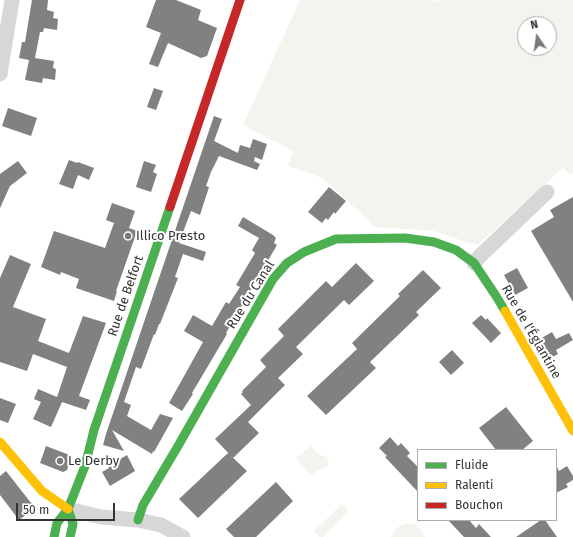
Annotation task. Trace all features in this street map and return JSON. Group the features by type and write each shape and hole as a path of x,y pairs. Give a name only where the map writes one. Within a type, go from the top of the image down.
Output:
{"street":[{"path":"0,74 12,0"},
{"name":"Rue de Belfort","path":"54,537 56,523 68,509 85,466 94,430 240,0"},
{"path":"476,265 480,256 547,192"},
{"name":"Rue du Canal","path":"138,520 143,505 273,279 287,263 304,252 336,239 405,238 434,242 456,250 476,265"},
{"name":"Rue de l'Églantine","path":"476,265 496,296 573,431"},
{"path":"0,442 42,491 68,509 101,517 138,520 161,525 183,537"},
{"path":"68,509 73,524 70,537"}],"shaded area":[{"path":"300,0 433,0 438,2 439,0 573,0 573,173 571,176 563,168 479,244 469,243 434,231 375,227 323,178 288,166 293,151 243,125"},
{"path":"311,446 320,455 326,456 329,461 328,466 324,469 319,469 311,475 296,458"},
{"path":"342,504 349,512 323,537 320,537 314,531"},
{"path":"405,524 417,526 425,537 391,537 395,529"}],"building":[{"path":"32,0 48,0 47,10 54,12 53,18 58,19 57,30 44,28 43,32 40,32 35,58 54,61 53,68 56,69 55,80 43,78 42,83 25,80 29,60 19,58 22,42 25,42"},
{"path":"156,0 176,0 201,10 198,20 217,28 207,56 201,58 168,43 158,67 149,64 161,33 146,27"},
{"path":"154,88 163,91 156,110 147,107"},
{"path":"8,108 37,118 31,136 2,126"},
{"path":"214,116 222,119 214,141 238,153 240,145 250,148 253,139 267,144 262,160 255,157 254,161 260,164 257,170 219,156 206,186 209,187 200,215 191,211 179,243 206,252 203,261 183,254 175,277 178,278 160,324 155,335 154,334 141,369 136,367 124,402 131,405 127,416 151,430 160,414 173,418 152,454 112,430 124,451 103,445 106,434"},
{"path":"69,160 94,168 89,180 78,175 73,189 59,184"},
{"path":"18,161 27,173 10,186 0,208 0,174"},
{"path":"144,161 156,165 153,172 157,174 151,192 136,187"},
{"path":"329,187 346,201 335,214 334,212 328,220 326,218 322,223 308,212"},
{"path":"573,197 573,302 531,231 554,217 550,210"},
{"path":"112,203 135,211 129,228 137,231 116,291 114,301 76,288 79,279 61,272 60,275 41,267 54,231 105,248 114,223 106,220"},
{"path":"243,217 273,235 276,238 274,243 277,245 182,411 169,403 203,342 184,331 193,315 212,326 226,302 229,304 240,287 236,285 255,253 252,250 259,238 238,226"},
{"path":"10,255 31,264 13,307 46,319 38,341 69,353 83,316 106,323 79,396 90,400 86,410 62,402 51,427 33,419 41,402 34,399 38,389 57,397 67,367 33,354 27,371 0,362 0,278"},
{"path":"356,263 374,281 349,305 344,300 296,347 303,354 278,378 285,385 248,422 259,433 233,458 215,439 251,405 241,394 243,392 242,391 266,367 260,360 284,336 278,329 326,281 332,287"},
{"path":"517,268 528,288 515,295 504,275"},
{"path":"423,270 441,288 416,312 419,315 370,362 376,368 326,415 307,396 357,349 352,343 400,296 398,294"},
{"path":"481,315 486,320 487,318 501,333 491,343 472,323"},
{"path":"552,332 556,339 569,333 573,340 556,350 558,354 549,359 541,346 543,345 540,339"},
{"path":"452,350 464,363 451,375 439,362"},
{"path":"0,398 16,404 8,423 0,420"},
{"path":"506,407 533,441 523,449 495,449 479,428"},
{"path":"390,437 398,446 401,443 410,453 407,456 417,466 417,491 385,457 387,456 379,448"},
{"path":"46,446 72,456 67,470 63,472 40,463"},
{"path":"228,453 247,471 198,518 179,499"},
{"path":"127,455 135,471 110,486 102,472 109,468 108,466"},
{"path":"567,466 573,476 573,480 566,484 568,487 557,492 557,467 559,471"},
{"path":"6,471 35,508 19,520 0,495 0,476"},
{"path":"276,482 293,501 256,537 234,537 226,529"},
{"path":"449,521 470,521 476,528 479,524 491,537 464,537"},
{"path":"540,521 546,521 557,537 516,537"}],"traffic: fast":[{"path":"54,537 57,523 68,509 85,466 94,430 170,207"},
{"path":"138,520 143,505 273,279 287,263 304,252 336,239 405,238 434,242 456,250 474,263 505,311"},
{"path":"68,509 73,524 70,537"}],"traffic: slow":[{"path":"505,311 573,431"},
{"path":"0,442 42,491 68,509"}],"traffic: jam":[{"path":"170,207 240,0"}],"place":[{"name":"Illico Presto","path":"128,236"},
{"name":"Le Derby","path":"60,461"}]}
